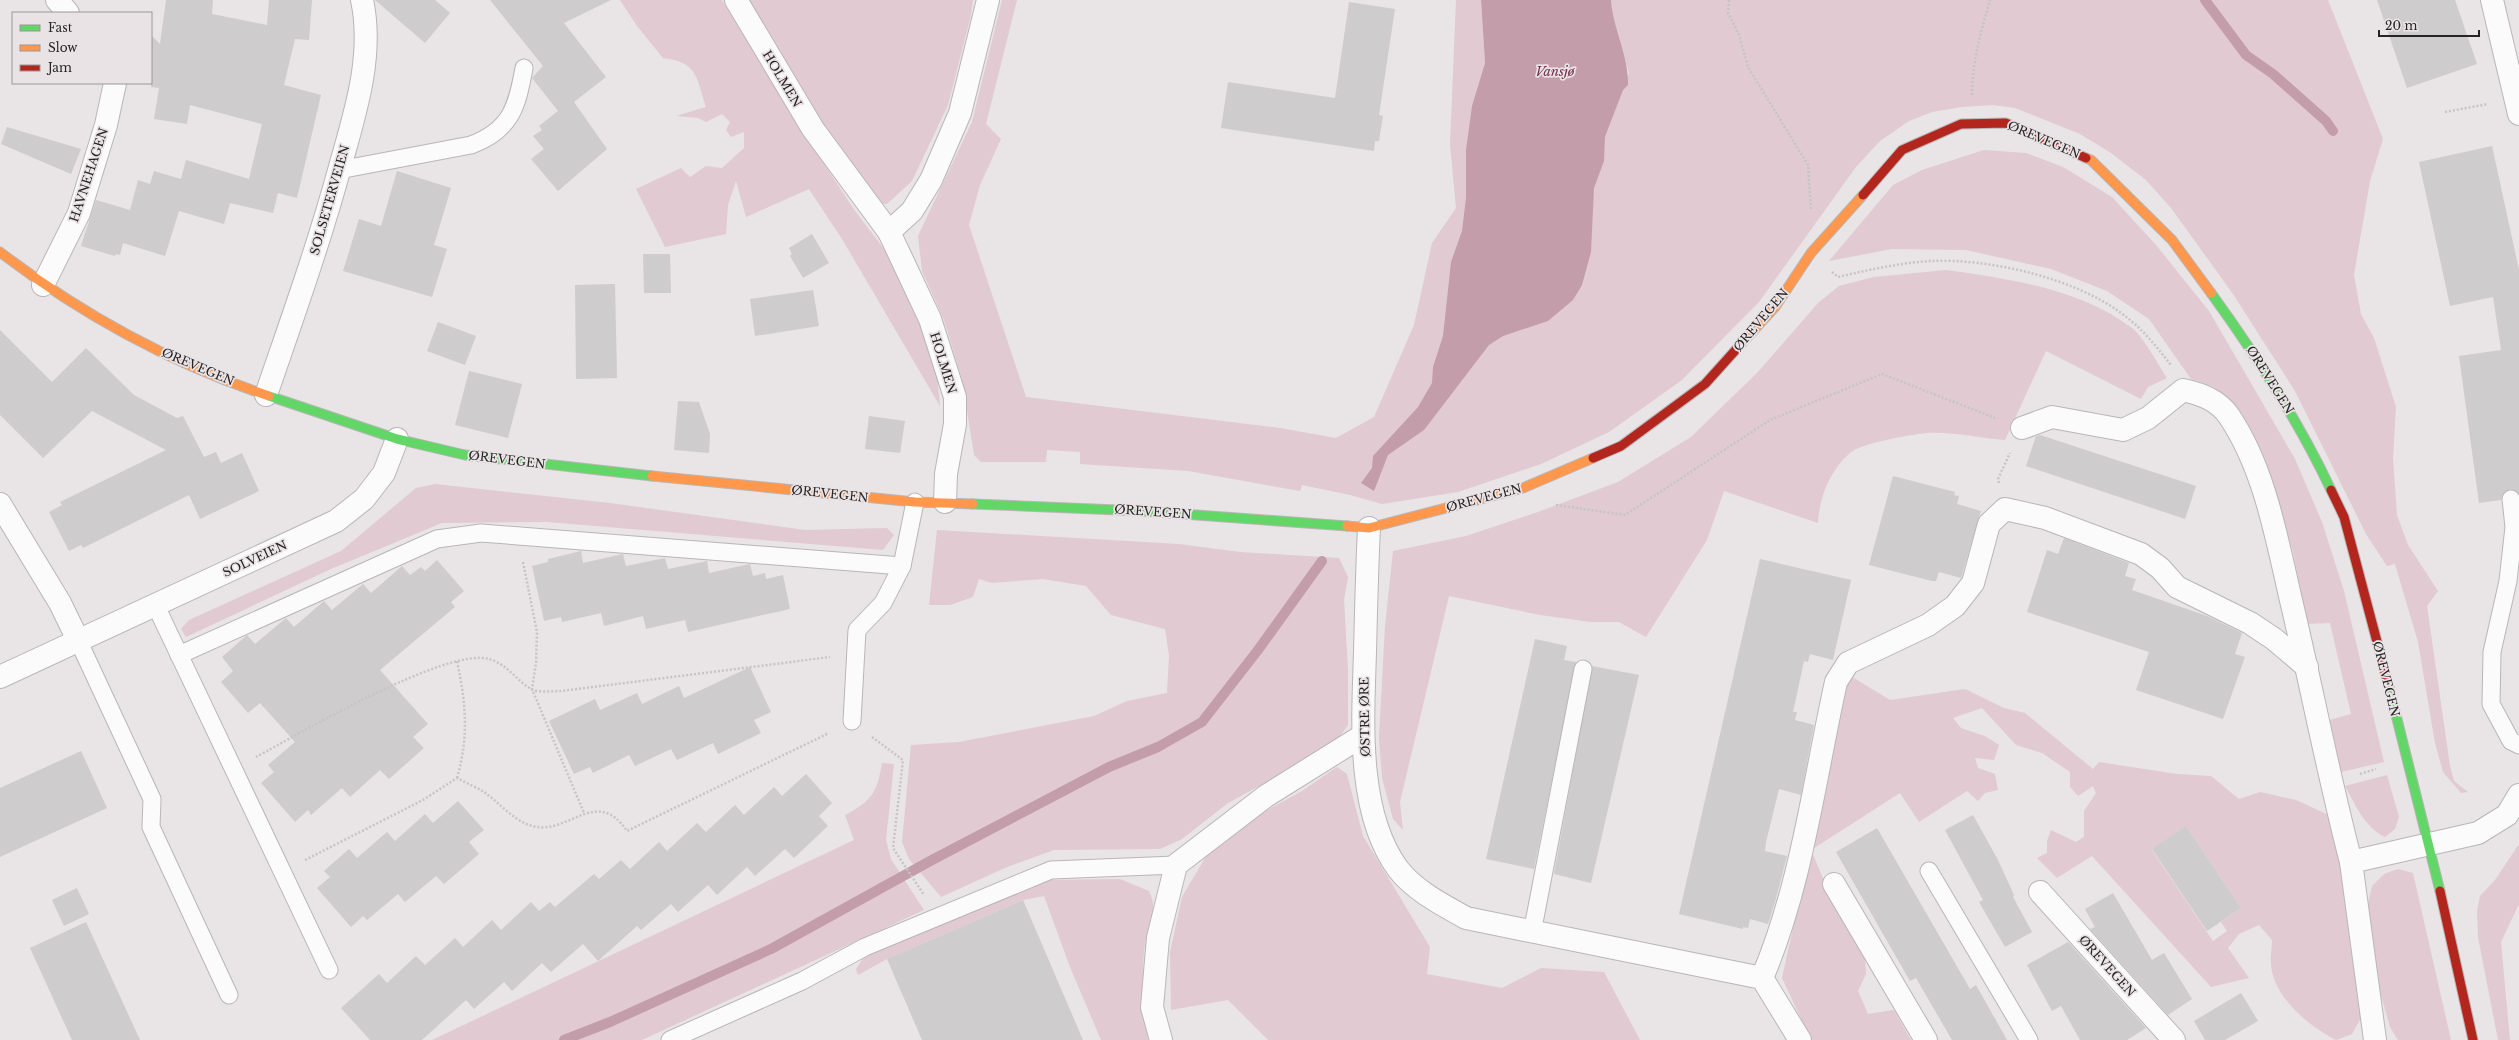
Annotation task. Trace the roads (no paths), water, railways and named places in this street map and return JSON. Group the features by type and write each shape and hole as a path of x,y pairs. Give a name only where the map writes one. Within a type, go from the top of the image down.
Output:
{"street":[{"path":"57,0 67,12"},
{"name":"SOLSETERVEIEN","path":"266,395 324,225 360,93 365,56 362,0"},
{"name":"HOLMEN","path":"736,0 813,129 889,232 930,319 955,397 956,424 946,474 945,502"},
{"path":"889,232 912,211 931,180 960,113 988,0"},
{"path":"2492,0 2519,114"},
{"name":"HAVNEHAGEN","path":"43,285 79,213 106,125 115,84"},
{"name":"ØREVEGEN","path":"0,252 43,285 173,359 266,395 397,438 464,455 506,461 915,502 1142,511 1369,528 1523,488 1620,446 1705,384 1775,307 1811,253 1902,150 1961,124 2006,123 2091,160 2172,240 2246,343 2307,439 2344,517 2430,844 2473,1040"},
{"path":"2022,428 2052,417 2123,430 2148,418 2183,390 2205,394 2228,414 2244,442 2271,513 2330,781 2351,862 2375,1040"},
{"name":"SOLVEIEN","path":"0,677 336,521 364,499 384,473 397,438"},
{"path":"0,504 56,597 78,640"},
{"path":"1800,1040 1762,978 1779,938 1805,840 1836,682 1848,663 1928,625 1955,606 1973,584 1989,524 2005,509 2045,518 2141,554 2160,568 2177,588 2250,623 2274,639 2306,667"},
{"name":"ØSTRE ØRE","path":"1369,528 1362,736 1368,793 1384,845 1399,870 1431,898 1466,918 1532,933 1762,978"},
{"path":"1162,1040 1152,1007 1158,938 1176,865 1266,796 1362,736"},
{"path":"2351,862 2478,833 2507,815 2519,795"},
{"path":"1834,884 1926,1040"},
{"name":"ØREVEGEN","path":"2040,892 2174,1040"}],"lane":[{"path":"339,170 472,145 489,139 502,128 511,115 518,98 524,68"},
{"path":"2511,499 2513,535 2508,581 2492,652 2491,704 2511,741 2519,745"},
{"path":"852,721 857,630 883,603 902,566 915,502"},
{"path":"179,655 437,539 481,533 902,566"},
{"path":"155,604 329,970"},
{"path":"78,640 152,799 151,827 229,995"},
{"path":"1532,933 1584,669"},
{"path":"670,1040 804,986 865,948 1051,870 1176,865"},
{"path":"1929,871 2029,1040"}],"water":[{"name":"Vansjø","path":"1481,0 1611,0 1612,11 1624,53 1628,74 1628,85 1623,90 1605,137 1604,161 1594,188 1591,252 1582,285 1573,300 1548,321 1503,336 1489,345 1424,430 1388,455 1374,491 1361,483 1372,468 1373,456 1418,407 1432,383 1433,367 1443,336 1451,262 1462,231 1466,198 1466,150 1472,106 1485,63"}],"waterway":[{"path":"2205,0 2246,55 2273,74 2326,121 2333,131"},
{"path":"564,1040 610,1022 771,949 932,860 1109,767 1158,747 1202,722 1258,650 1322,561"}]}
